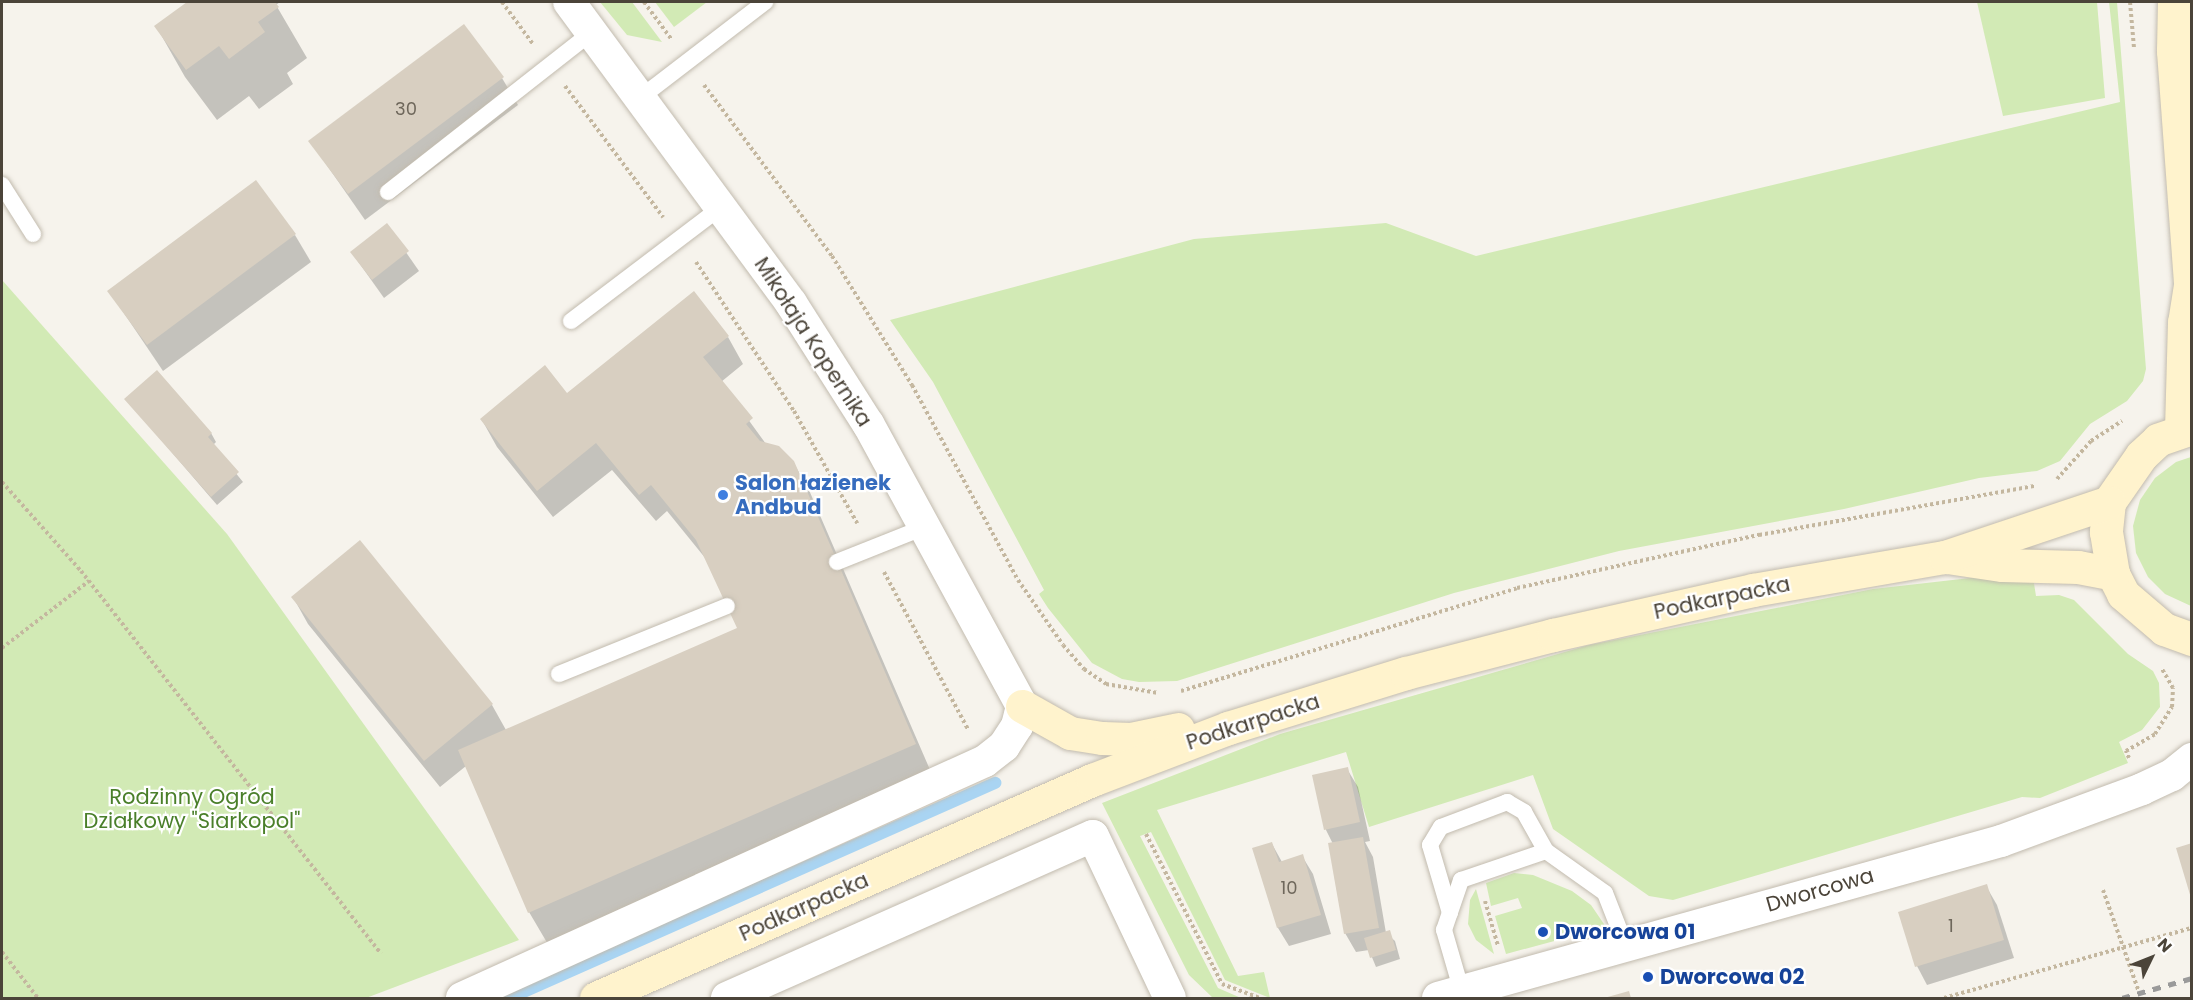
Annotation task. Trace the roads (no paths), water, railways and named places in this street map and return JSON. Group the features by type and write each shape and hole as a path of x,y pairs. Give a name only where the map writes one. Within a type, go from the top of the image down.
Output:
{"main road":[{"path":"2163,2 2173,51 2188,196 2191,287 2184,322 2186,429 2158,440 2141,456 2109,502 2106,543 2113,574 2123,594 2141,613 2164,629 2192,639"},
{"path":"2173,51 2174,2"},
{"name":"Podkarpacka","path":"596,999 1082,784 1228,728 1406,673 1553,634 1753,590 1945,557 1995,537 2109,502"},
{"name":"Podkarpacka","path":"1945,557 2002,566 2078,567 2113,574"},
{"path":"1022,706 1070,733 1102,738 1131,739 1175,729 1228,728"}],"street":[{"name":"Mikołaja Kopernika","path":"569,2 798,314 868,424 1022,706"},
{"path":"462,999 985,761 1004,746 1017,726 1022,706"},
{"name":"Dworcowa","path":"1450,995 1625,944 2001,841 2142,789 2172,776 2192,759"},
{"path":"727,999 1093,836 1170,999"}],"lane":[{"path":"640,98 765,2"},
{"path":"388,192 592,32"},
{"path":"2,185 33,234"},
{"path":"571,321 721,207"},
{"path":"837,562 925,527"},
{"path":"559,674 727,606"},
{"path":"1450,913 1430,845 1441,827 1507,802 1524,812 1546,851 1605,893 1625,944"},
{"path":"1450,995 1444,930 1461,880 1546,851"}],"waterway":[{"path":"510,998 995,783"}],"railway":[{"path":"2122,998 2192,978"}],"place":[{"name":"Salon łazienek Andbud","path":"723,495"},
{"name":"Dworcowa 01","path":"1543,932"},
{"name":"Dworcowa 02","path":"1648,977"}],"park label":[{"name":"Rodzinny Ogród Działkowy \"Siarkopol\"","path":"192,809"}]}
